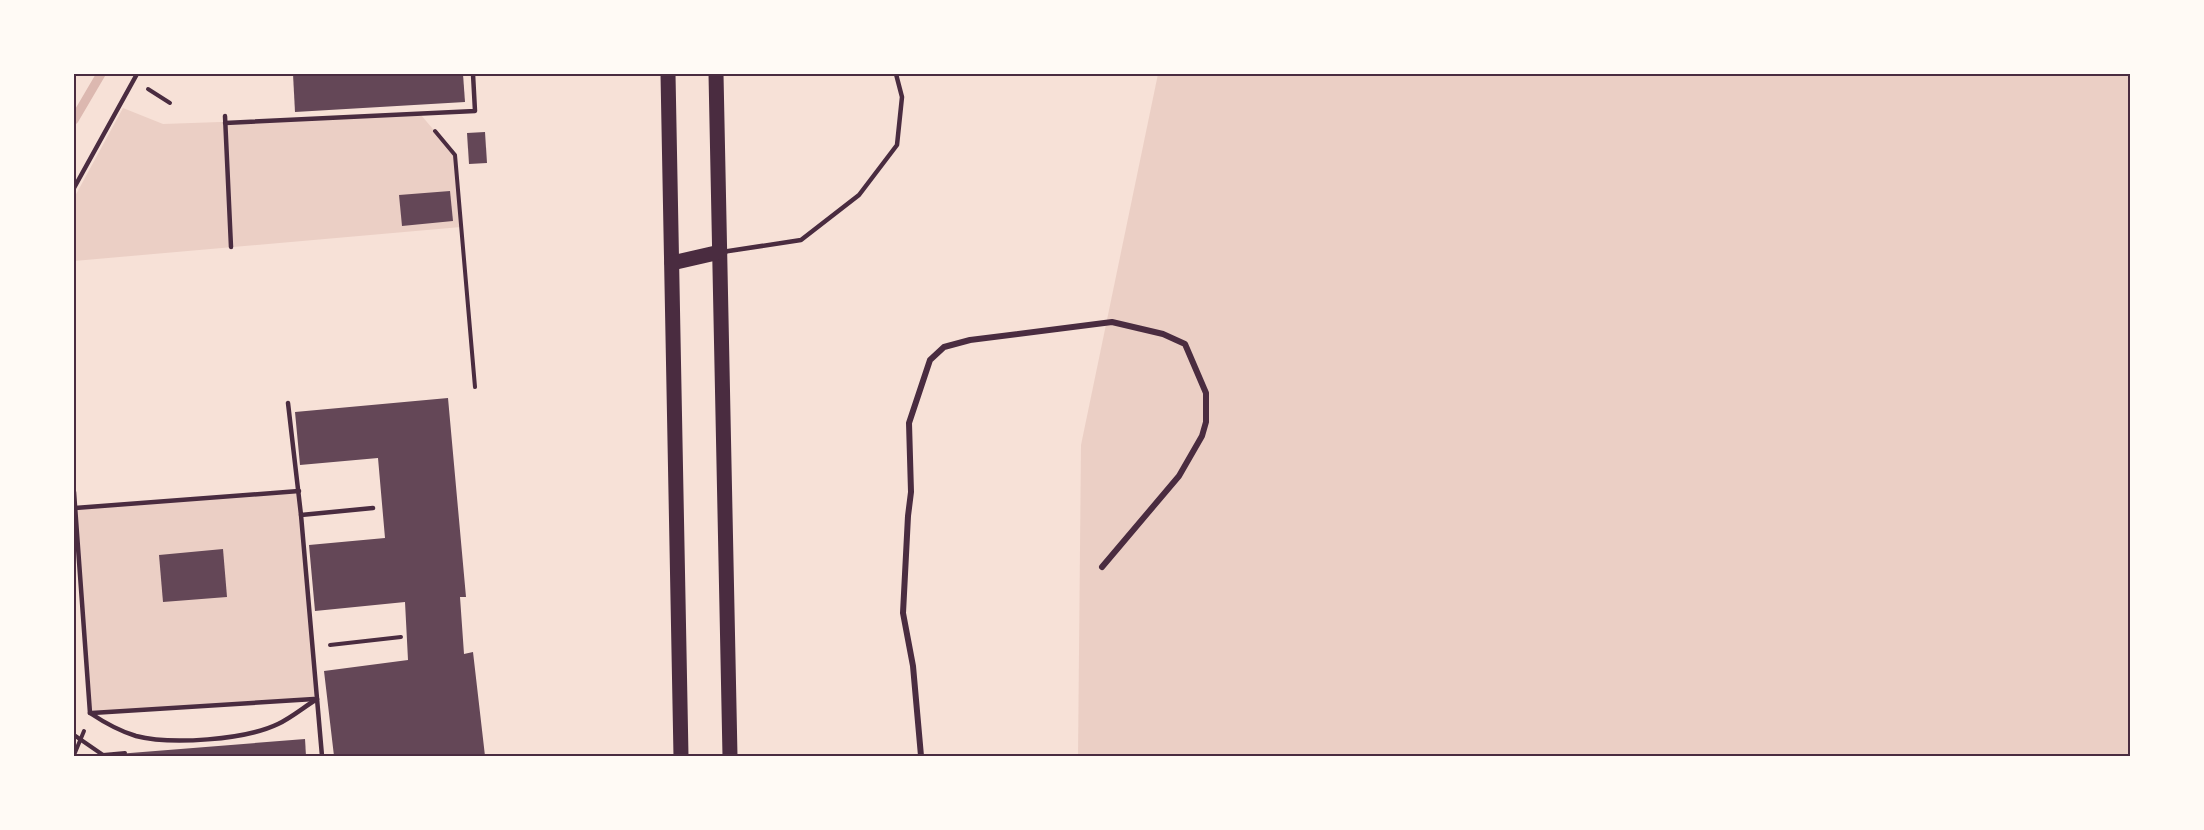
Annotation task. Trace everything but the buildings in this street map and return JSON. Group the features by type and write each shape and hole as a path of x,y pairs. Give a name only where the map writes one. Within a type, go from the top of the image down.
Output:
{"main road":[{"path":"668,74 681,756"},
{"path":"716,74 730,756"},
{"path":"672,263 720,252"}],"street":[{"path":"921,756 913,666 903,614 911,492 909,423 930,360 944,347 970,340 1112,322 1162,333 1185,344 1206,393 1206,422 1202,435 1179,476 1102,567"}],"lane":[{"path":"74,188 137,74"},
{"path":"225,123 475,111 473,74"},
{"path":"720,252 801,240 859,195 897,145 902,97 897,74"},
{"path":"225,117 231,247"},
{"path":"288,403 301,515 322,756"},
{"path":"74,492 76,566 90,713"},
{"path":"75,508 298,492"},
{"path":"301,515 374,508"},
{"path":"90,713 317,699"},
{"path":"90,713 111,727 147,739 204,739 240,736 280,724 317,699"}],"path":[{"path":"421,115 455,154 475,387"},
{"path":"312,647 401,637"},
{"path":"74,755 90,713"}],"shaded area":[{"path":"1158,74 2130,74 2130,756 1078,756 1081,445"},
{"path":"123,108 163,124 421,115 455,155 461,227 74,261 74,198"},
{"path":"299,491 317,699 90,713 75,508"}],"waterway":[{"path":"74,120 101,74"}]}
